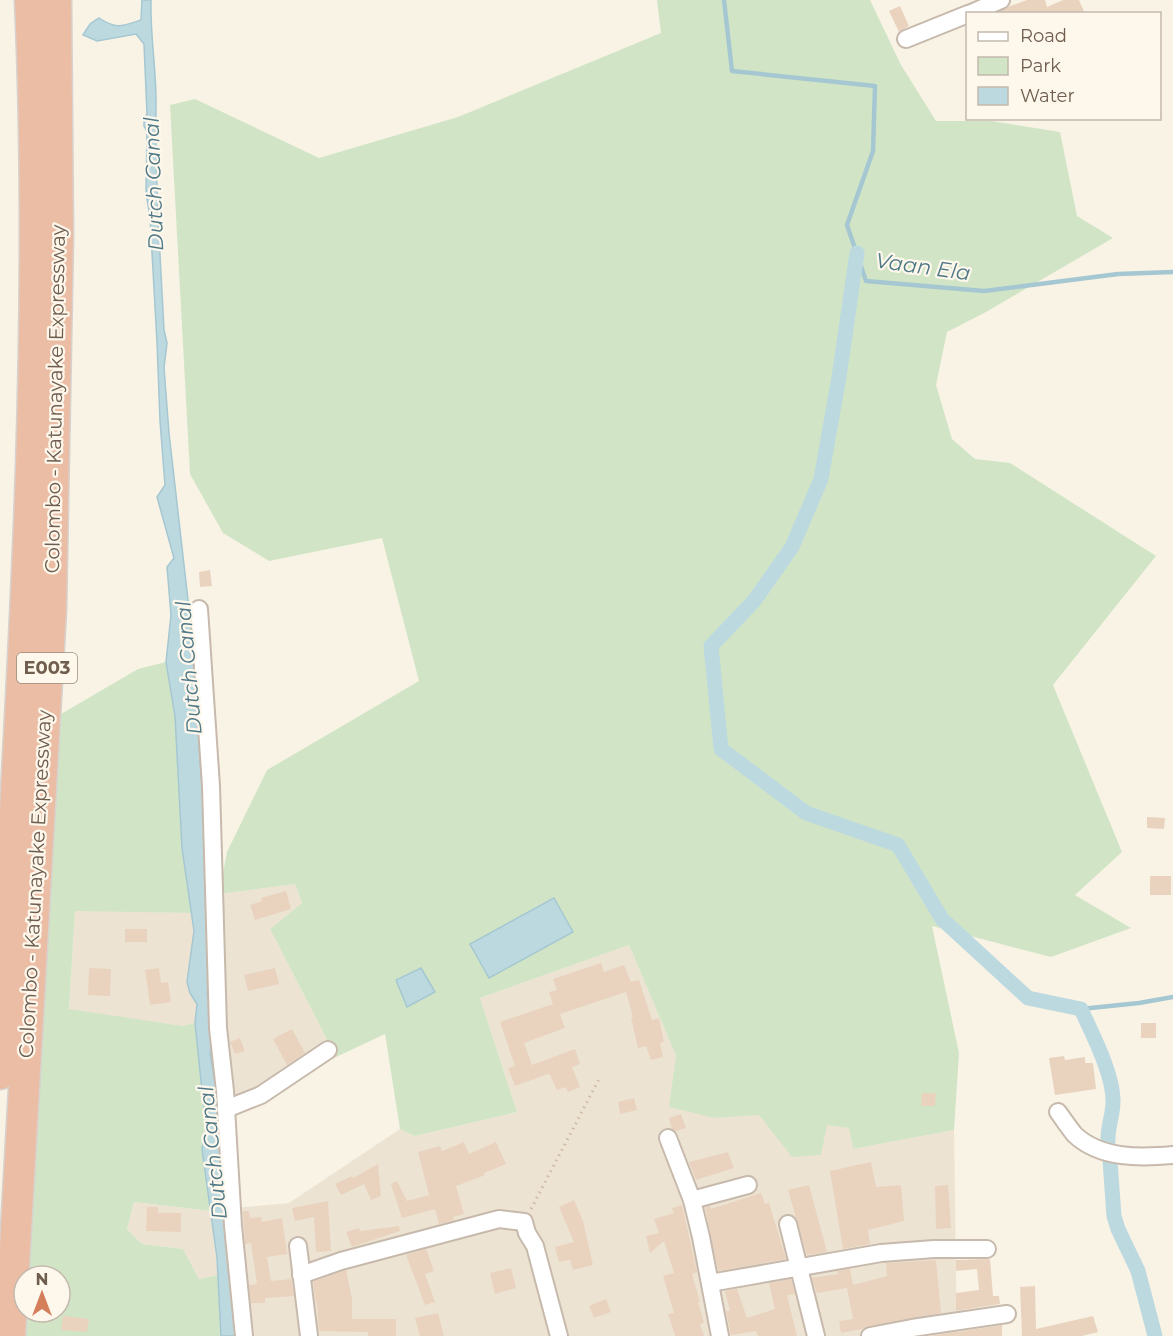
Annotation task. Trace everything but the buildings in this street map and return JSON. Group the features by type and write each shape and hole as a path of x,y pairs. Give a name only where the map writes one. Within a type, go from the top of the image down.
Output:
{"highway":[{"name":"Colombo - Katunayake Expressway","path":"0,1074 27,566 35,246 30,0"},
{"name":"Colombo - Katunayake Expressway","path":"10,1336 51,610 58,235 56,0"}],"street":[{"path":"973,12 1001,0"},
{"path":"906,39 966,15"},
{"path":"199,609 211,786 218,1028 244,1336"},
{"path":"226,1109 261,1095 328,1050"},
{"path":"1058,1112 1074,1134 1089,1146 1107,1153 1173,1155"},
{"path":"668,1138 692,1200 720,1336"},
{"path":"692,1200 748,1185"},
{"path":"301,1275 351,1258 499,1219 524,1222 527,1233 535,1246 559,1336"},
{"path":"788,1224 816,1336"},
{"path":"298,1246 309,1336"},
{"path":"710,1283 880,1253 934,1249 987,1250"},
{"path":"870,1336 1007,1314"}],"path":[{"path":"524,1222 599,1079"}],"shaded area":[{"path":"295,884 302,903 270,929 336,1057 231,1117 219,894"},
{"path":"75,910 192,913 194,931 190,993 197,1004 195,1023 183,1026 69,1010"},
{"path":"629,945 676,1056 714,1118 759,1114 850,1128 853,1149 954,1130 957,1336 246,1336 235,1208 289,1203 400,1129 415,1136 517,1112 480,998"},
{"path":"134,1202 211,1211 218,1275 199,1279 183,1249 142,1244 127,1229"}],"green space":[{"path":"657,0 870,0 901,65 936,121 991,121 1060,132 1077,216 1113,238 986,312 947,332 936,385 952,439 975,459 1010,463 1156,556 1053,685 1122,852 1075,895 1131,928 1051,957 932,926 959,1053 954,1130 853,1149 849,1128 827,1125 821,1155 792,1157 759,1115 714,1118 669,1107 676,1056 629,945 480,998 517,1112 415,1136 400,1129 385,1034 336,1057 270,929 302,903 295,884 219,894 227,852 267,770 419,681 382,538 269,561 223,533 190,474 170,105 195,99 319,158 458,117 661,33"},
{"path":"166,662 175,716 182,848 192,913 75,911 69,1009 183,1026 195,1023 206,1129 202,1149 211,1211 134,1202 127,1229 142,1244 183,1249 199,1279 218,1275 221,1336 24,1336 25,1324 72,1324 72,1264 29,1264 52,812 61,714 138,669"}],"water":[{"name":"Dutch Canal","path":"142,0 151,0 156,88 159,244 164,330 167,343 164,368 169,433 193,644 204,815 207,967 214,982 207,992 212,1030 210,1053 223,1130 236,1336 221,1336 217,1258 202,1149 206,1129 195,1023 197,1004 190,993 187,982 194,931 182,848 175,716 166,662 171,615 167,567 174,558 157,497 165,485 150,217 146,193 147,132 144,119 147,114 144,44 136,34 97,41 83,35 90,24 99,18 120,26 141,20"},
{"path":"554,898 573,932 489,978 470,944"},
{"path":"421,968 435,992 407,1007 396,980"}],"waterway":[{"name":"Vaan Ela","path":"724,0 732,71 875,86 873,151 847,225 866,281 984,291 1118,274 1173,272"},
{"path":"857,253 821,479 792,547 754,601 711,646 721,749 806,813 898,845 942,919 1028,998 1081,1009 1101,1053 1112,1088 1113,1104 1108,1142"},
{"path":"1081,1009 1173,997"},
{"path":"1110,1161 1114,1216 1138,1271 1155,1336"}]}
